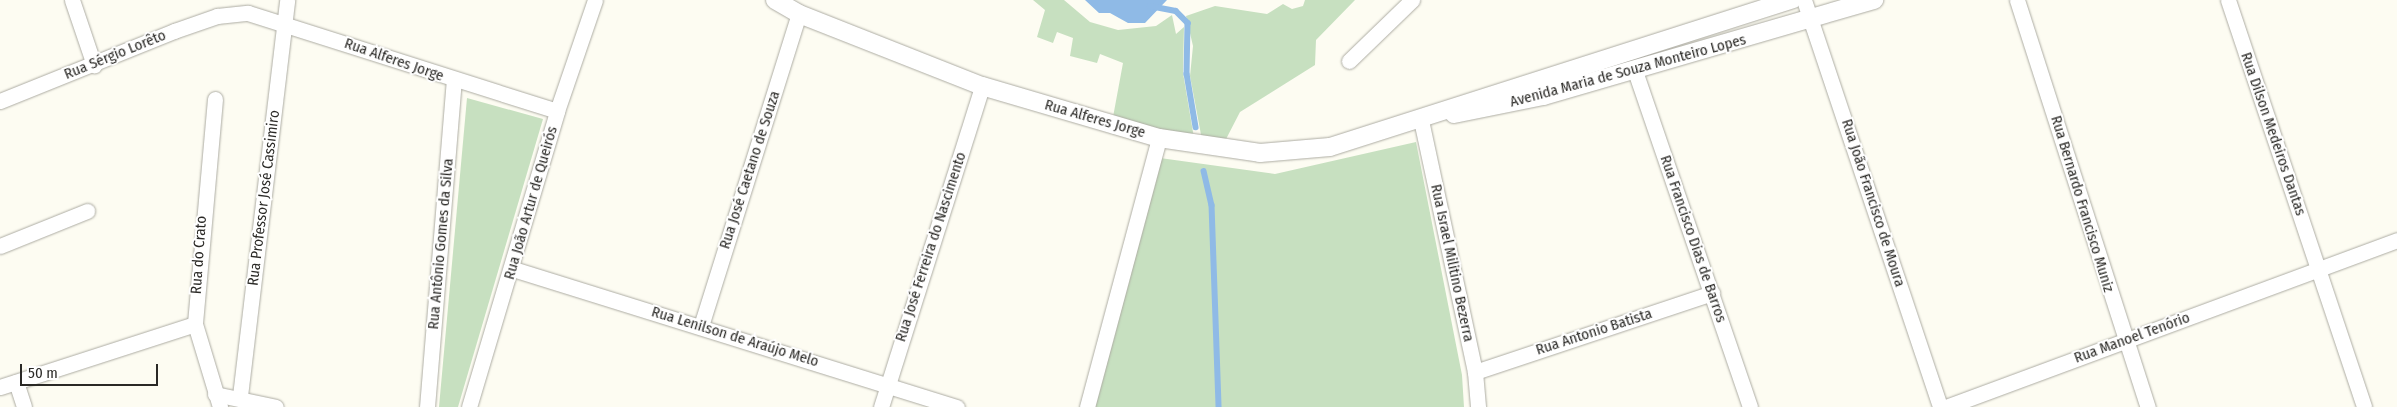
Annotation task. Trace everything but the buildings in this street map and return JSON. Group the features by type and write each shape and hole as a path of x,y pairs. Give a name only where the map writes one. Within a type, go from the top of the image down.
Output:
{"street":[{"path":"72,0 94,65"},
{"name":"Rua Professor José Cassimiro","path":"240,396 286,22 287,0"},
{"name":"Rua João Artur de Queirós","path":"469,407 513,269 557,111 595,0"},
{"name":"Rua Alferes Jorge","path":"776,0 799,14 982,86 1159,138 1260,153 1300,151 1425,119"},
{"path":"1349,61 1412,0"},
{"name":"Avenida Maria de Souza Monteiro Lopes","path":"1425,119 1468,100 1792,0"},
{"name":"Rua João Francisco de Moura","path":"1804,0 1940,407"},
{"name":"Avenida Maria de Souza Monteiro Lopes","path":"1425,119 1543,96 1635,71 1874,0"},
{"name":"Rua Bernardo Francisco Muniz","path":"2017,0 2121,341 2148,407"},
{"name":"Rua Dilson Medeiros Dantas","path":"2228,0 2364,407"},
{"name":"Rua Sérgio Lorêto","path":"0,101 231,14"},
{"name":"Rua Alferes Jorge","path":"231,14 286,22 454,81 557,111"},
{"name":"Rua José Caetano de Souza","path":"701,326 799,14"},
{"name":"Rua Francisco Dias de Barros","path":"1635,71 1750,407"},
{"name":"Rua Antônio Gomes da Silva","path":"427,407 454,81"},
{"name":"Rua José Ferreira do Nascimento","path":"881,407 982,86"},
{"name":"Rua do Crato","path":"215,100 195,324 218,400"},
{"name":"Rua Israel Militino Bezerra","path":"1425,119 1475,372 1478,407"},
{"path":"1087,407 1159,138"},
{"path":"0,246 88,212"},
{"name":"Rua Manoel Tenório","path":"1946,407 2397,240"},
{"name":"Rua Lenilson de Araújo Melo","path":"513,269 957,407"},
{"name":"Rua Antonio Batista","path":"1475,372 1712,293"},
{"path":"0,387 195,324"},
{"path":"16,382 24,407"},
{"path":"218,400 240,396 276,407"}],"green space":[{"path":"1033,0 1064,0 1090,22 1118,30 1156,26 1172,15 1176,34 1184,27 1183,73 1194,138 1113,117 1123,63 1100,54 1097,63 1070,56 1073,38 1057,32 1053,43 1037,37 1045,10"},
{"path":"1305,0 1355,0 1316,40 1315,65 1240,112 1224,143 1202,140 1190,76 1193,46 1186,16 1215,6 1267,14 1283,4 1292,9 1303,6"},
{"path":"467,98 543,119 458,407 439,407"},
{"path":"1416,142 1462,375 1464,407 1095,407 1160,158 1275,174"}],"water":[{"path":"1085,0 1167,0 1145,23 1128,23 1110,13 1099,13"}],"waterway":[{"path":"1150,6 1176,11 1188,23 1187,74 1196,127"},
{"path":"1204,171 1212,205 1219,407"}]}
